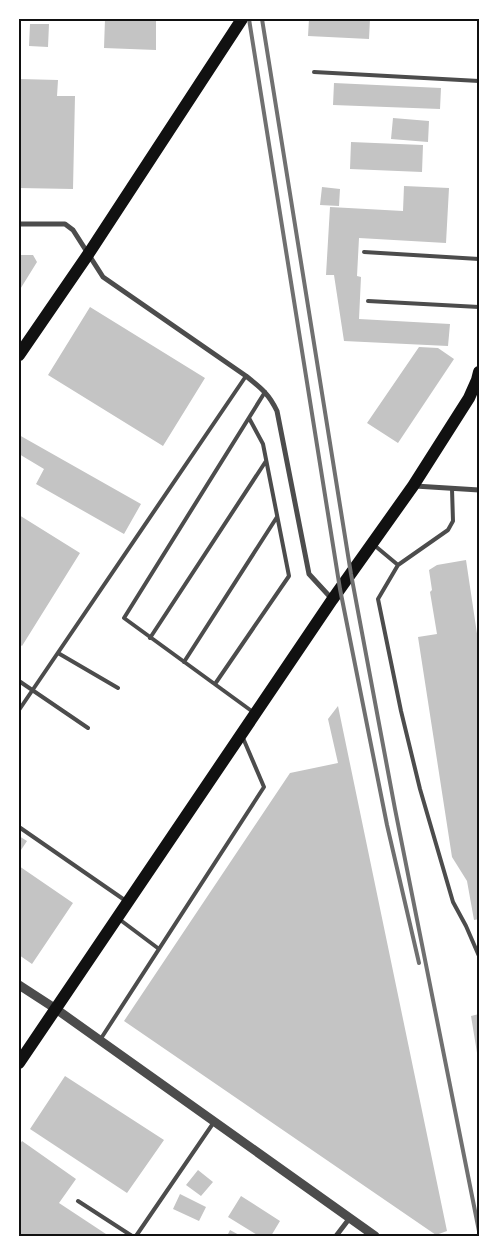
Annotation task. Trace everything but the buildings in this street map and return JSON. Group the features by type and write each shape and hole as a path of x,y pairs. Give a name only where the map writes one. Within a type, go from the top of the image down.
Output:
{"main road":[{"path":"19,356 89,253 242,19"},
{"path":"19,1063 332,600 413,486 469,398 479,372"}],"street":[{"path":"19,224 65,224 73,230 103,277 246,376 271,399 277,411 309,574 332,600"},
{"path":"413,486 479,490"},
{"path":"19,985 100,1040 375,1236"},
{"path":"336,1236 349,1219"}],"lane":[{"path":"314,72 479,80"},
{"path":"364,252 479,259"},
{"path":"368,301 479,307"},
{"path":"19,710 246,376"},
{"path":"255,713 124,618 265,392"},
{"path":"215,684 289,576 263,444 249,418"},
{"path":"150,638 266,461"},
{"path":"452,489 453,521 448,530 398,565 378,599 399,702 420,789 453,902 479,956"},
{"path":"184,662 278,517"},
{"path":"373,543 398,565"},
{"path":"58,653 118,688"},
{"path":"19,681 88,728"},
{"path":"100,1040 264,787 241,734"},
{"path":"19,826 128,903"},
{"path":"117,918 160,949"},
{"path":"136,1236 214,1122"},
{"path":"78,1201 132,1236"}],"railway":[{"path":"249,19 340,589 387,825 419,963"},
{"path":"262,19 351,574 395,809 479,1231"}]}
